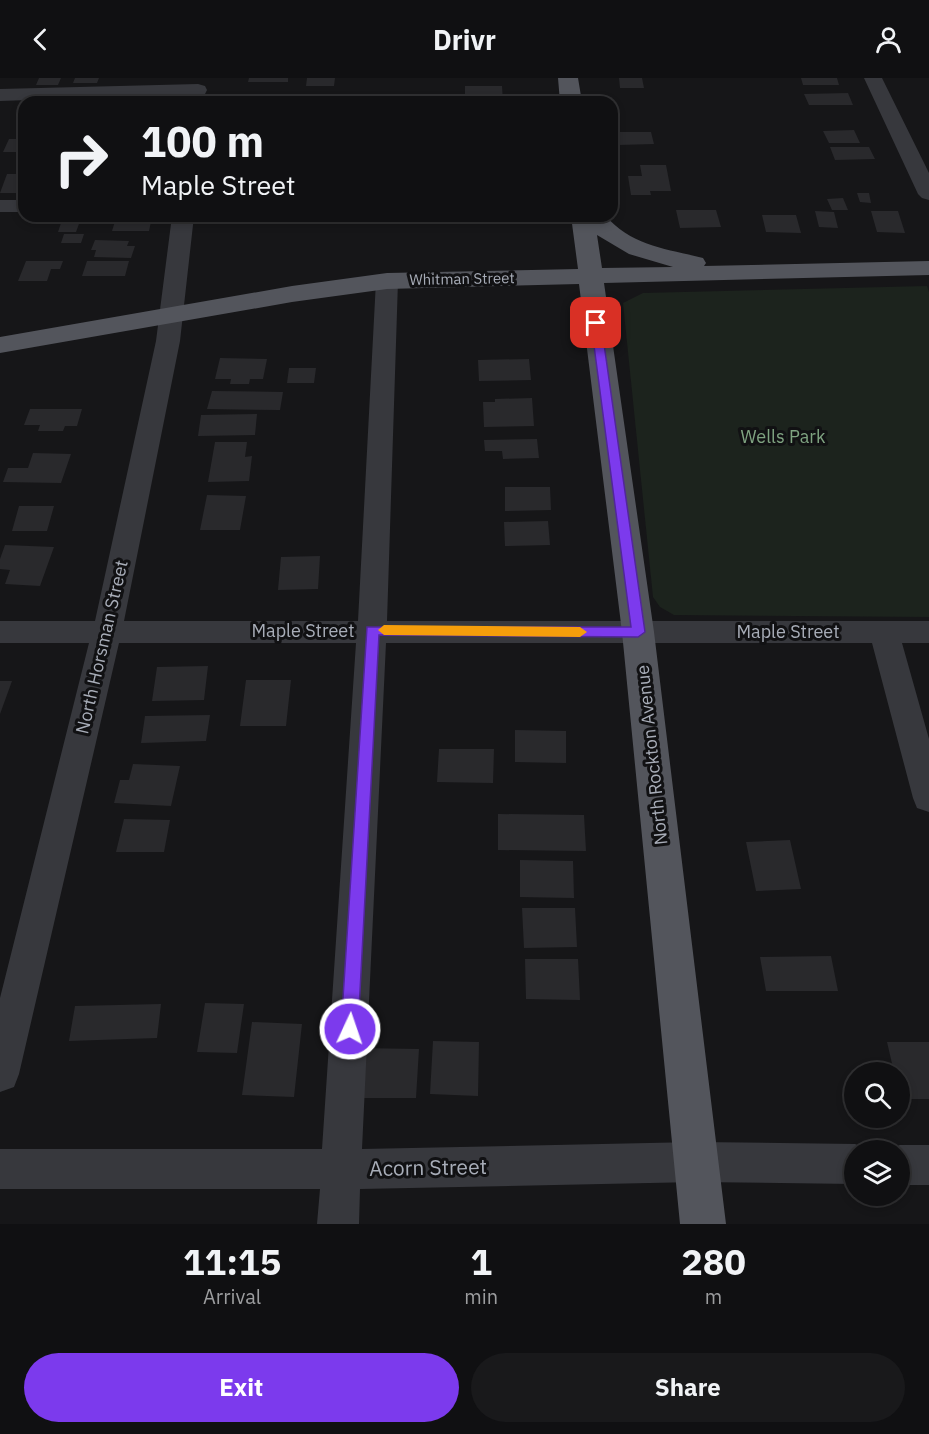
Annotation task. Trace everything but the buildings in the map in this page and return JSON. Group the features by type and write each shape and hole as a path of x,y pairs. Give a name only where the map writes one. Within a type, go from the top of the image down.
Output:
{"main road":[{"path":"568,78 570,96"},
{"name":"North Rockton Avenue","path":"584,222 638,632 703,1224"},
{"path":"598,222 604,230 635,248 686,262 752,272"},
{"name":"Whitman Street","path":"0,345 171,317 292,294 387,281 929,267"}],"street":[{"path":"873,78 929,194"},
{"path":"0,95 198,90"},
{"path":"0,206 18,206"},
{"name":"North Horsman Street","path":"0,1074 107,632 171,317 182,222"},
{"path":"338,1224 372,630 387,281"},
{"name":"Maple Street","path":"0,632 372,630 929,632"},
{"path":"884,632 929,798"},
{"name":"Acorn Street","path":"0,1169 342,1169 696,1162 844,1164"},
{"path":"910,1165 929,1165"}],"green space":[{"name":"Wells Park","path":"927,286 929,292 929,617 674,615 660,607 653,597 623,303 643,293"}],"slow traffic":[{"path":"384,630 580,632"}],"route":[{"path":"350,1029 372,630 638,632 596,323"}]}
